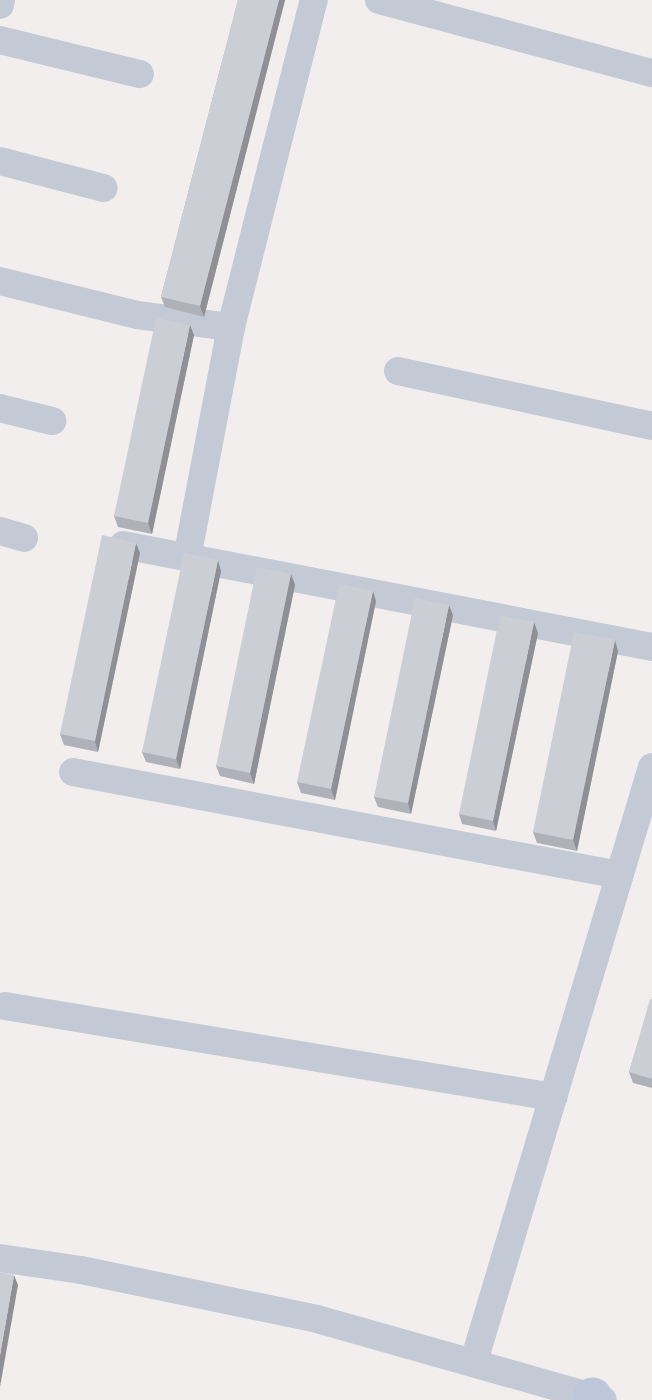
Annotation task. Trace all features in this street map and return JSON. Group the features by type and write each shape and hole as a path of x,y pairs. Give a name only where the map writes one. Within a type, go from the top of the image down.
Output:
{"street":[{"path":"0,5 1,0"},
{"path":"187,558 231,327 314,0"},
{"path":"379,0 652,73"},
{"path":"0,40 140,74"},
{"path":"0,160 104,188"},
{"path":"0,281 137,315 231,327"},
{"path":"398,371 652,426"},
{"path":"0,408 52,421"},
{"path":"123,545 652,647"},
{"path":"474,1361 652,767"},
{"path":"72,772 620,875"},
{"path":"5,1006 553,1097"},
{"path":"0,1258 81,1270 317,1319 474,1361 596,1399"}],"building":[{"path":"238,0 279,0 200,306 161,297"},
{"path":"156,318 190,325 148,523 114,516"},
{"path":"102,535 136,543 95,741 60,734"},
{"path":"184,553 218,560 176,759 142,752"},
{"path":"257,567 291,574 250,773 216,766"},
{"path":"339,584 373,591 331,789 297,782"},
{"path":"415,598 449,605 408,803 374,797"},
{"path":"500,615 534,622 493,821 459,814"},
{"path":"574,632 615,640 573,840 533,832"},
{"path":"652,999 652,1079 629,1072"},
{"path":"0,1272 14,1275 0,1355"}]}
